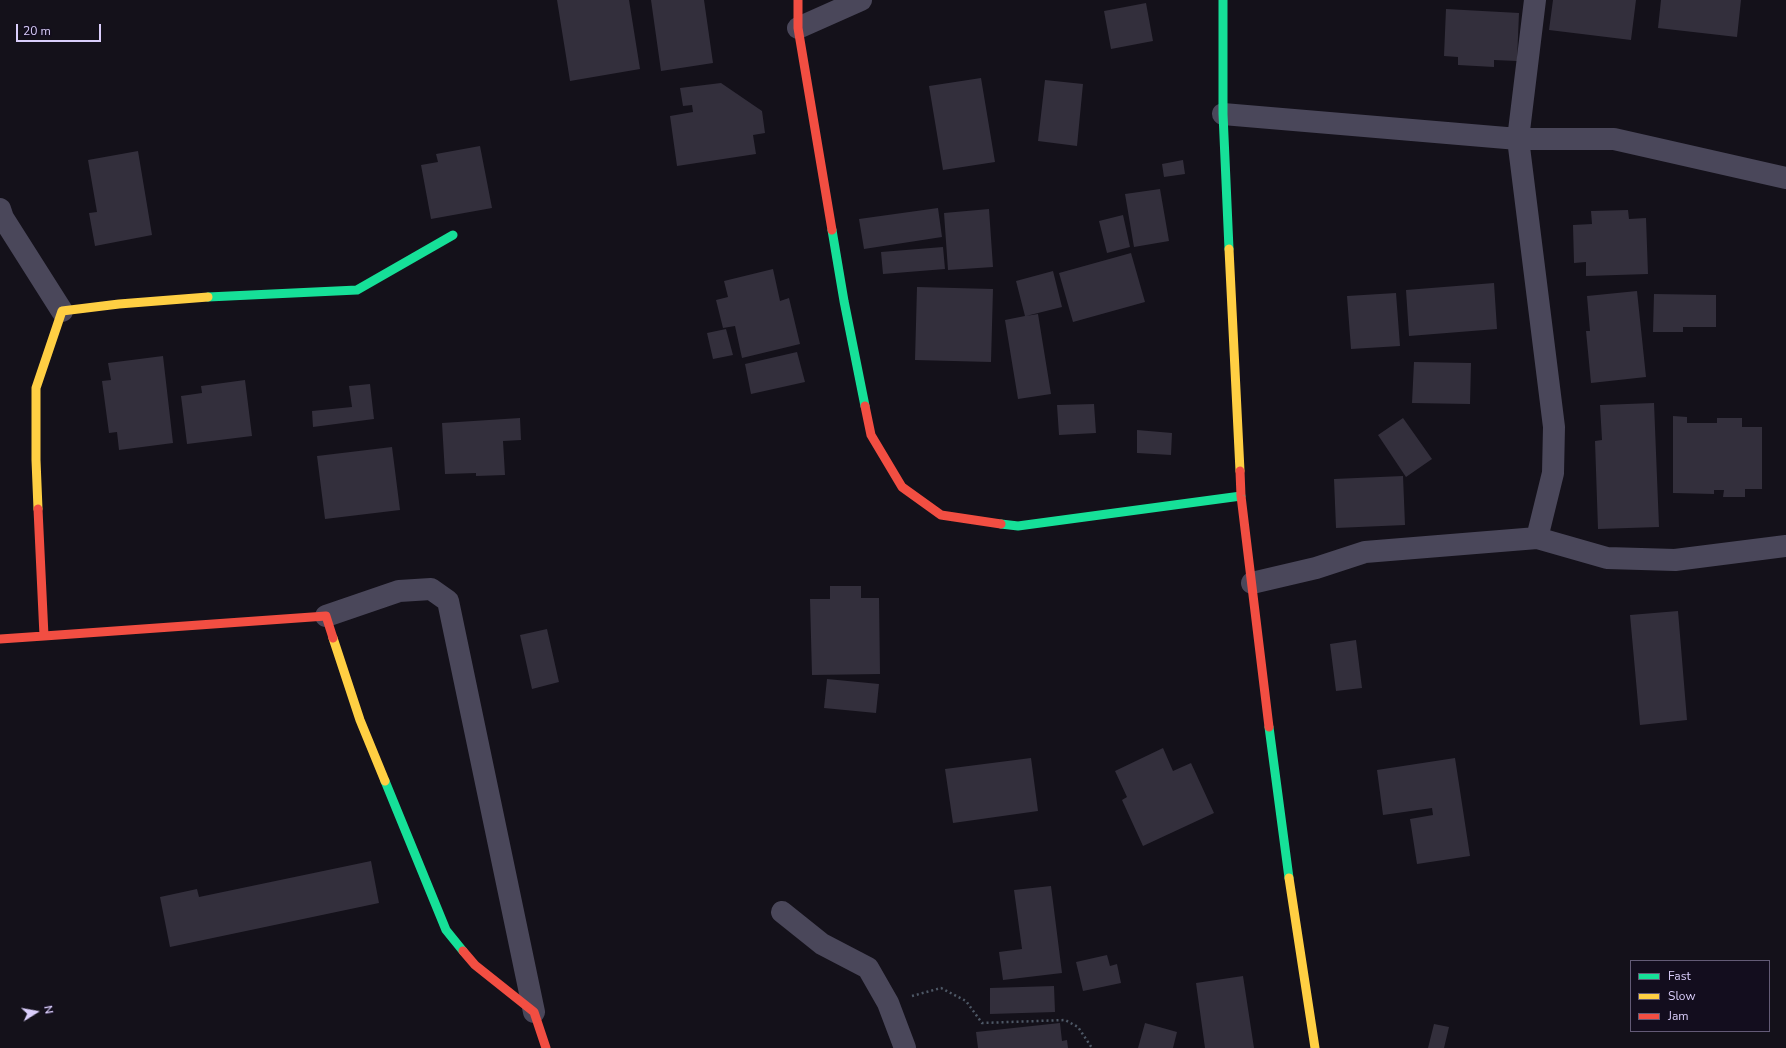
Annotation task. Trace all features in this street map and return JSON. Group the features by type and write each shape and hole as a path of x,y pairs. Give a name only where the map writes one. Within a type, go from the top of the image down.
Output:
{"street":[{"path":"798,0 798,28 844,301 871,435 902,487 941,515 1018,526 1240,496"},
{"path":"798,28 861,0"},
{"path":"1223,0 1224,114 1240,496 1252,582 1283,840 1315,1048"},
{"path":"1535,0 1518,138 1554,427 1553,473 1537,538"},
{"path":"1224,114 1518,138 1614,139 1786,178"},
{"path":"0,209 3,218 62,312"},
{"path":"62,312 119,304 252,294 357,290 453,235"},
{"path":"44,636 36,460 36,388 62,312"},
{"path":"1252,582 1316,568 1365,552 1537,538 1607,558 1675,560 1786,546"},
{"path":"0,638 326,616 399,591 431,589 448,601 534,1012 546,1048"},
{"path":"326,616 360,720 446,930 475,965 534,1012"},
{"path":"782,912 822,944 868,968 888,1003 905,1048"}],"path":[{"path":"888,1003 941,988 966,1001 982,1023 1065,1020 1078,1027 1092,1048"}],"building":[{"path":"557,0 629,0 640,69 570,81"},
{"path":"651,0 704,0 713,63 661,71"},
{"path":"1553,0 1636,0 1631,40 1549,30"},
{"path":"1661,0 1741,0 1737,37 1658,28"},
{"path":"1146,3 1153,41 1111,49 1104,11"},
{"path":"1446,9 1519,13 1517,61 1494,60 1494,67 1458,65 1458,57 1444,56"},
{"path":"981,78 995,162 943,170 929,86"},
{"path":"1045,80 1083,84 1077,146 1038,141"},
{"path":"721,83 762,111 765,133 753,135 756,154 677,166 670,116 693,112 692,105 683,106 680,88"},
{"path":"480,146 492,208 431,219 421,165 438,162 436,154"},
{"path":"138,151 152,235 95,246 89,213 97,212 88,160"},
{"path":"1183,160 1185,174 1164,177 1162,164"},
{"path":"1160,189 1169,241 1134,247 1125,194"},
{"path":"938,208 942,237 864,249 859,219"},
{"path":"989,209 993,267 948,270 944,213"},
{"path":"1628,210 1629,219 1646,218 1648,274 1586,276 1586,262 1574,263 1573,225 1592,224 1591,211"},
{"path":"1123,215 1130,247 1107,253 1099,221"},
{"path":"943,247 945,269 883,274 881,252"},
{"path":"1131,253 1145,302 1073,322 1059,273"},
{"path":"773,269 780,301 789,298 800,344 742,358 735,326 723,328 716,300 728,297 724,281"},
{"path":"1053,271 1062,307 1026,316 1038,314 1051,394 1018,399 1005,320 1025,316 1016,281"},
{"path":"1494,283 1497,329 1409,336 1406,290"},
{"path":"917,287 993,289 991,362 915,360"},
{"path":"1637,291 1646,377 1591,383 1586,331 1590,331 1587,296"},
{"path":"1396,293 1400,346 1351,349 1347,296"},
{"path":"1654,294 1716,295 1716,327 1683,327 1683,332 1653,332"},
{"path":"726,329 733,355 713,359 707,333"},
{"path":"797,352 805,382 751,394 745,364"},
{"path":"163,356 173,443 119,450 117,432 109,433 102,381 111,380 108,363"},
{"path":"1414,362 1471,363 1470,404 1412,403"},
{"path":"245,380 252,436 187,444 181,396 202,393 201,386"},
{"path":"370,384 374,419 313,427 312,411 352,407 349,386"},
{"path":"1654,403 1659,527 1598,529 1595,441 1602,440 1600,405"},
{"path":"1094,404 1096,433 1059,435 1057,405"},
{"path":"1673,416 1687,417 1687,423 1717,423 1717,418 1742,418 1742,427 1762,427 1762,489 1745,489 1745,497 1723,497 1724,490 1714,490 1714,494 1673,493"},
{"path":"520,418 521,440 503,441 505,475 476,476 476,473 445,474 442,423"},
{"path":"1403,418 1432,459 1406,477 1378,435"},
{"path":"1137,430 1172,433 1171,455 1137,453"},
{"path":"392,447 400,510 325,519 317,456"},
{"path":"1403,476 1405,525 1336,528 1334,479"},
{"path":"830,586 861,586 861,598 879,598 880,674 812,675 810,599 830,599"},
{"path":"1678,611 1687,720 1640,725 1630,615"},
{"path":"547,629 559,682 532,689 520,635"},
{"path":"1356,640 1362,688 1336,691 1330,644"},
{"path":"827,679 879,684 876,713 824,708"},
{"path":"1163,748 1173,771 1191,763 1214,813 1143,846 1122,800 1127,797 1115,771"},
{"path":"1031,758 1038,811 953,823 945,769"},
{"path":"1455,758 1470,856 1417,864 1410,819 1433,815 1432,808 1383,815 1377,770"},
{"path":"371,861 379,903 170,947 160,897 197,889 199,897"},
{"path":"1051,886 1062,973 1003,980 999,952 1022,949 1014,890"},
{"path":"1107,955 1110,966 1117,964 1121,983 1083,991 1076,962"},
{"path":"1243,976 1254,1048 1205,1048 1196,983"},
{"path":"1054,986 1055,1012 990,1014 990,988"},
{"path":"1060,1023 1062,1041 1067,1040 1068,1048 978,1048 976,1032"},
{"path":"1145,1023 1177,1032 1173,1048 1138,1048"},
{"path":"1434,1024 1449,1027 1444,1048 1428,1048"}],"traffic: fast":[{"path":"1223,0 1223,114 1229,249"},
{"path":"832,230 844,301 865,406"},
{"path":"208,297 357,290 453,235"},
{"path":"1001,524 1018,526 1241,496"},
{"path":"1269,727 1289,878"},
{"path":"385,781 446,930 463,951"}],"traffic: slow":[{"path":"1229,249 1240,471"},
{"path":"38,509 36,388 62,311 119,304 208,297"},
{"path":"333,638 360,720 385,781"},
{"path":"1289,878 1315,1048"}],"traffic: jam":[{"path":"798,0 798,28 832,230"},
{"path":"865,406 871,435 902,487 941,515 1001,524"},
{"path":"1240,471 1241,496 1269,727"},
{"path":"0,639 44,636 38,509"},
{"path":"44,636 326,616 333,638"},
{"path":"463,951 475,965 534,1012 546,1048"}]}
